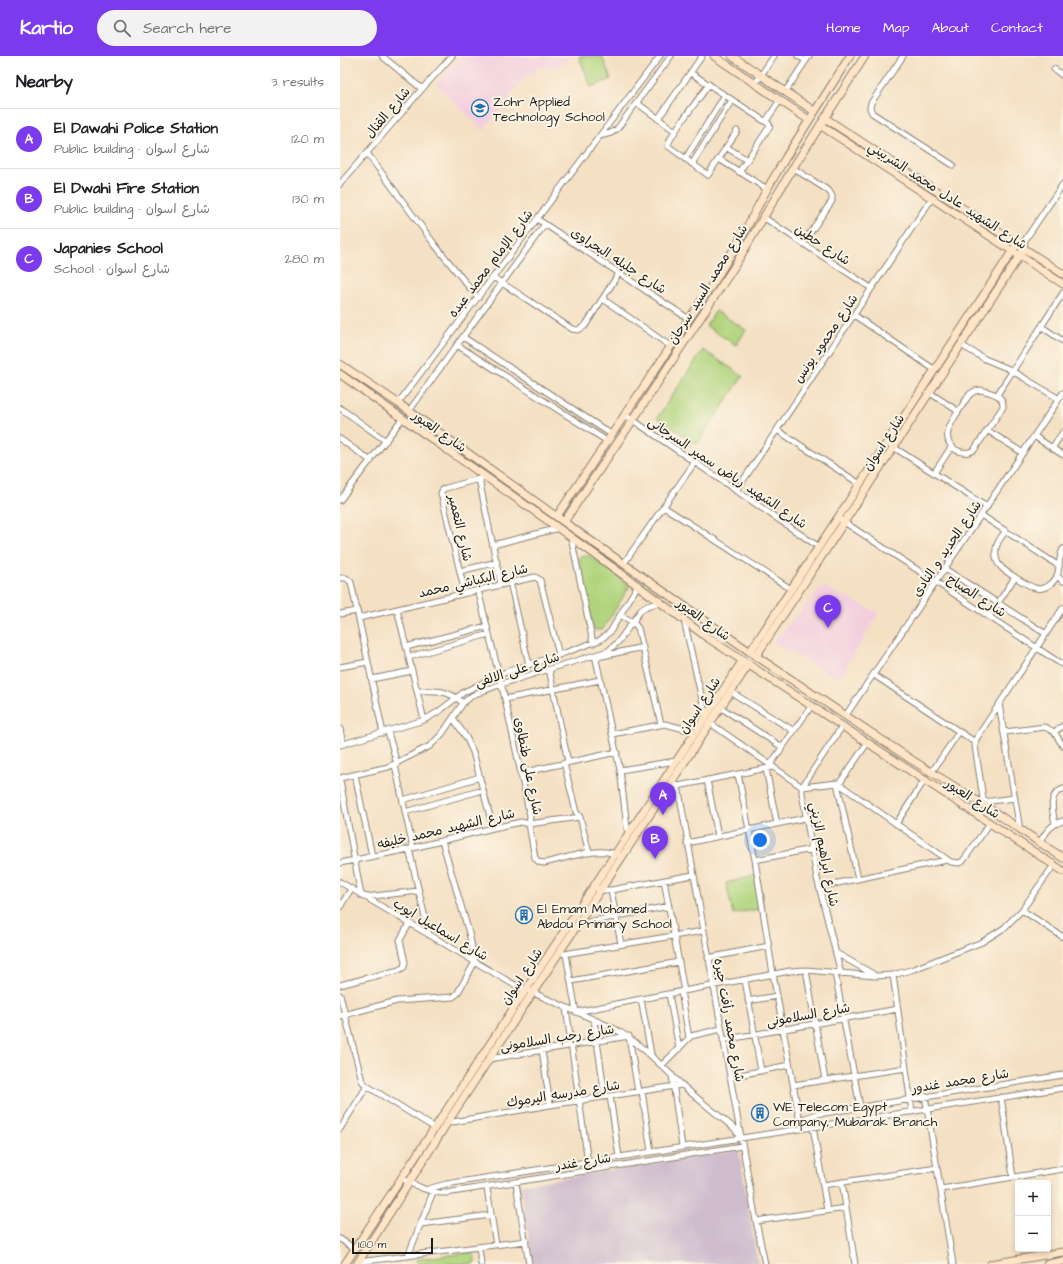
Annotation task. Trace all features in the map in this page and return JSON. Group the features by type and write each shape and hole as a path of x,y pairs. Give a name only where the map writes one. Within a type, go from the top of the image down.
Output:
{"street":[{"path":"382,56 422,89"},
{"name":"شارع القنال","path":"340,184 452,56"},
{"name":"شارع الإمام محمد عبده","path":"398,403 660,56"},
{"name":"شارع الإمام محمد عبده","path":"600,136 611,133 617,129 671,56"},
{"path":"658,119 702,56"},
{"path":"714,56 809,120"},
{"path":"732,56 814,111"},
{"path":"755,84 774,56"},
{"path":"785,92 807,58 798,56"},
{"name":"شارع محمد السيد سرحان","path":"557,516 729,257 775,175 850,56"},
{"name":"شارع محمد السيد سرحان","path":"564,522 734,266 820,125 865,56"},
{"path":"903,56 873,98 870,108 872,113 953,165"},
{"path":"1054,69 1063,76"},
{"path":"690,73 769,123 770,126 739,172"},
{"path":"709,84 676,131 668,144 669,149 708,174 737,131"},
{"path":"685,159 725,95"},
{"path":"692,164 732,100"},
{"path":"766,121 780,100"},
{"path":"637,103 676,131"},
{"name":"شارع الشهيد عادل محمد الشربيني","path":"825,118 1063,274"},
{"name":"شارع الشهيد عادل محمد الشربيني","path":"820,125 1063,284"},
{"path":"726,147 747,160"},
{"path":"367,153 435,245 478,298"},
{"path":"786,157 789,163 830,191 832,196 831,203 803,243"},
{"path":"719,159 767,190"},
{"path":"775,175 779,174 783,176 785,182"},
{"name":"شارع اسوان","path":"753,654 841,520 894,447 930,393 1020,256 1024,249 1025,240 1063,184"},
{"name":"شارع محمود يونس","path":"736,491 932,198"},
{"name":"شارع حطين","path":"763,217 871,288"},
{"name":"شارع جليله البحراوى","path":"537,219 689,319"},
{"name":"شارع الإمام محمد عبده","path":"409,411 545,224"},
{"name":"شارع اسوان","path":"753,654 791,589 819,547 841,520 860,484 1012,251 1017,244 1025,240"},
{"path":"493,277 575,330 582,329 585,326 619,273"},
{"path":"997,395 1063,293"},
{"path":"603,299 670,346"},
{"path":"854,314 935,370"},
{"path":"1042,327 1063,341"},
{"path":"462,337 612,434"},
{"path":"457,345 607,441"},
{"path":"961,345 985,359 1013,371 1059,399"},
{"name":"شارع العبور","path":"340,364 398,403 564,522 753,654 931,773 983,804 1063,858"},
{"name":"شارع العبور","path":"340,374 459,458 482,478 571,536 683,618 705,636 843,725 1063,871"},
{"path":"980,390 997,395 1002,400 1003,407 974,450 971,452 960,452 952,446 948,440 948,429 970,394 980,390"},
{"path":"930,393 958,412"},
{"name":"شارع الحديد و النادى","path":"846,715 1063,393"},
{"path":"340,408 386,441"},
{"name":"شارع الشهيد رياض سمير السرجانى","path":"624,414 819,547"},
{"path":"340,500 371,461 402,418"},
{"path":"777,430 860,484"},
{"path":"987,430 1023,453"},
{"path":"1052,448 1063,432"},
{"path":"1034,436 1063,455"},
{"path":"340,439 371,461"},
{"path":"887,443 987,507"},
{"path":"934,473 952,446"},
{"path":"459,458 463,456 463,449"},
{"path":"473,469 475,464 480,461"},
{"path":"624,563 695,462"},
{"path":"482,478 501,585"},
{"name":"شارع التعمير","path":"465,593 442,491 446,488 482,478"},
{"path":"664,507 791,589"},
{"path":"981,515 1058,566"},
{"name":"شارع الصباح","path":"841,520 1063,665"},
{"path":"493,546 559,528"},
{"path":"1006,531 997,544 996,556 1000,567 1034,588 1038,589 1049,585 1057,576 1060,556 1063,549"},
{"path":"571,536 593,643"},
{"path":"460,571 497,562"},
{"path":"945,569 1046,634"},
{"path":"1057,576 1063,580"},
{"name":"شارع البكباشي محمد","path":"359,618 532,577 538,578 540,580 559,655"},
{"path":"989,617 1015,577"},
{"path":"340,578 346,578 351,582 385,732 396,764 419,891 429,935"},
{"path":"510,582 529,665"},
{"name":"شارع على الالفى","path":"342,744 424,720 438,712 464,692 506,672 600,640 610,632 638,585"},
{"name":"شارع على طنطاوى","path":"478,590 505,699 530,816 529,824 535,856 539,862 544,863 589,853 607,851 619,855"},
{"name":"شارع على الالفى","path":"340,779 396,764 430,746 442,734 463,703 473,695 501,684 595,657 608,651 642,610 647,606 661,602"},
{"path":"1015,798 983,804 975,742 1063,608"},
{"path":"397,609 424,720"},
{"path":"690,609 689,617 683,618 708,720 770,767 802,787 838,784 947,860 955,863 963,861 990,823"},
{"path":"340,614 357,611"},
{"path":"620,615 633,622 638,628 661,724"},
{"path":"705,636 705,631 713,625"},
{"path":"406,647 487,626"},
{"path":"409,657 489,634"},
{"path":"628,836 617,752 595,657 643,647"},
{"path":"340,668 368,662"},
{"name":"شارع اسوان","path":"345,1264 401,1178 529,991 619,855 671,782 708,720 746,662"},
{"name":"شارع اسوان","path":"619,855 628,836 676,761 696,732 720,707 731,692 746,662"},
{"path":"549,669 576,812 580,817 589,853"},
{"path":"372,679 412,671"},
{"path":"874,675 975,742"},
{"path":"505,699 600,680"},
{"path":"417,691 437,690 456,697 463,703"},
{"path":"731,692 794,731"},
{"path":"999,704 1005,732 1020,830"},
{"path":"777,824 770,767 782,747 812,705"},
{"path":"720,707 782,747"},
{"path":"453,718 472,748 493,828"},
{"path":"612,734 661,724 672,725 696,732"},
{"name":"شارع ابراهيم الزيني","path":"843,725 802,787 805,818 819,887 836,953 844,1019 860,1106"},
{"path":"1054,732 1063,726"},
{"path":"1005,732 1041,727 1048,728 1054,732 1063,746"},
{"path":"858,736 865,728"},
{"path":"340,729 342,744"},
{"path":"931,773 959,732"},
{"path":"858,879 838,784 868,742"},
{"path":"520,773 617,752"},
{"path":"620,770 676,761"},
{"path":"671,782 678,786 770,767"},
{"path":"738,774 750,830 773,974 800,1122 796,1129"},
{"path":"355,775 372,856"},
{"path":"403,800 480,777"},
{"path":"340,779 354,859 363,896 419,891"},
{"path":"707,780 718,836"},
{"path":"896,824 924,780"},
{"name":"شارع محمد رأفت جيره","path":"678,786 742,1146 765,1264"},
{"path":"1055,824 1052,799 1055,794 1063,789"},
{"path":"405,812 483,790"},
{"name":"شارع الشهيد محمد خليفه","path":"340,863 354,859 411,849 521,822 529,824 580,817"},
{"path":"687,843 805,818"},
{"path":"1040,842 1049,828 1062,822"},
{"path":"342,1015 397,1001 453,997 457,994 475,962 469,932 442,841"},
{"path":"755,860 812,849"},
{"path":"819,887 947,860"},
{"path":"566,954 576,1012 773,974 806,970 875,976 893,975 914,969 982,942 1004,928 1022,910 1054,865"},
{"path":"597,888 611,890 693,875"},
{"path":"664,880 679,962 689,1038"},
{"name":"شارع اسماعيل ايوب","path":"340,882 409,924 529,991 629,1036 651,1054 682,1085 734,1129 741,1138"},
{"name":"شارع اسوان","path":"357,1263 489,1059 529,991 557,955 578,924 597,888"},
{"path":"340,906 352,889"},
{"path":"611,890 621,944"},
{"path":"578,924 669,906"},
{"path":"1022,910 1063,937"},
{"path":"340,985 399,970 404,967 405,962 400,940 409,924"},
{"path":"557,955 703,931"},
{"path":"708,958 769,946"},
{"path":"836,953 875,976"},
{"path":"571,981 679,962"},
{"path":"806,970 825,1080"},
{"path":"893,975 912,1112"},
{"path":"745,980 761,1071"},
{"path":"669,994 678,1048"},
{"path":"340,995 342,1015 361,1078 367,1086 435,1128"},
{"path":"748,1002 777,996"},
{"path":"641,999 651,1054"},
{"path":"566,1008 570,1046 588,1162"},
{"name":"شارع السلامونى","path":"723,1040 898,1009"},
{"path":"594,1020 619,1157"},
{"path":"662,1065 689,1038 700,1033 721,1029"},
{"path":"629,1036 651,1152"},
{"name":"شارع رجب السلامونى","path":"489,1059 629,1036"},
{"path":"542,1050 550,1105"},
{"path":"730,1077 789,1065"},
{"path":"793,1085 906,1068"},
{"path":"672,1075 682,1147"},
{"name":"شارع محمد غندور","path":"800,1122 811,1115 860,1106 1063,1075"},
{"name":"شارع مدرسه اليرموك","path":"447,1123 550,1105 682,1085"},
{"path":"340,1128 367,1086"},
{"name":"شارع محمد غندور","path":"741,1138 1063,1088"},
{"path":"926,1096 953,1264"},
{"path":"1001,1097 1013,1177"},
{"path":"813,1126 827,1210"},
{"name":"شارع غندر","path":"428,1189 446,1184 741,1138"},
{"name":"شارع غندر","path":"401,1178 408,1183 433,1192 446,1194 742,1146"},
{"path":"823,1185 937,1168"},
{"path":"941,1189 1063,1169"},
{"path":"842,1182 855,1264"},
{"path":"516,1183 529,1264"},
{"path":"487,1188 496,1245"},
{"path":"408,1256 433,1192"},
{"path":"756,1221 846,1208"},
{"path":"421,1224 491,1215"},
{"path":"340,1239 355,1249"},
{"path":"357,1263 526,1241"},
{"path":"479,1247 481,1264"},
{"path":"991,1264 1063,1252 1061,1256 1063,1261 1048,1264 1049,1258 1046,1255"}],"shaded area":[{"name":"Zohr Applied Technology School","path":"461,56 573,56 558,67 547,69 538,66 533,74 528,74 483,131 436,84"},
{"path":"823,586 879,613 839,679 773,642"},
{"path":"739,1150 758,1264 533,1264 520,1185"}],"green space":[{"path":"579,56 602,56 611,79 591,87"},
{"path":"716,311 746,330 736,345 706,326"},
{"path":"703,350 743,376 697,444 657,418"},
{"path":"590,556 628,584 629,587 603,629 599,630 595,630 593,627 579,557"},
{"path":"758,875 763,908 733,914 726,883"},
{"path":"474,1252 475,1264 417,1264 417,1259"}],"place":[{"name":"Zohr Applied Technology School","path":"480,108"},
{"name":"Japanies School","path":"828,628"},
{"name":"El Dawahi Police Station","path":"663,815"},
{"name":"El Dwahi Fire Station","path":"655,859"},
{"name":"El Emam Mohamed Abdou Primary School","path":"524,915"},
{"name":"WE Telecom Egypt Company, Mubarak Branch","path":"760,1113"}]}
